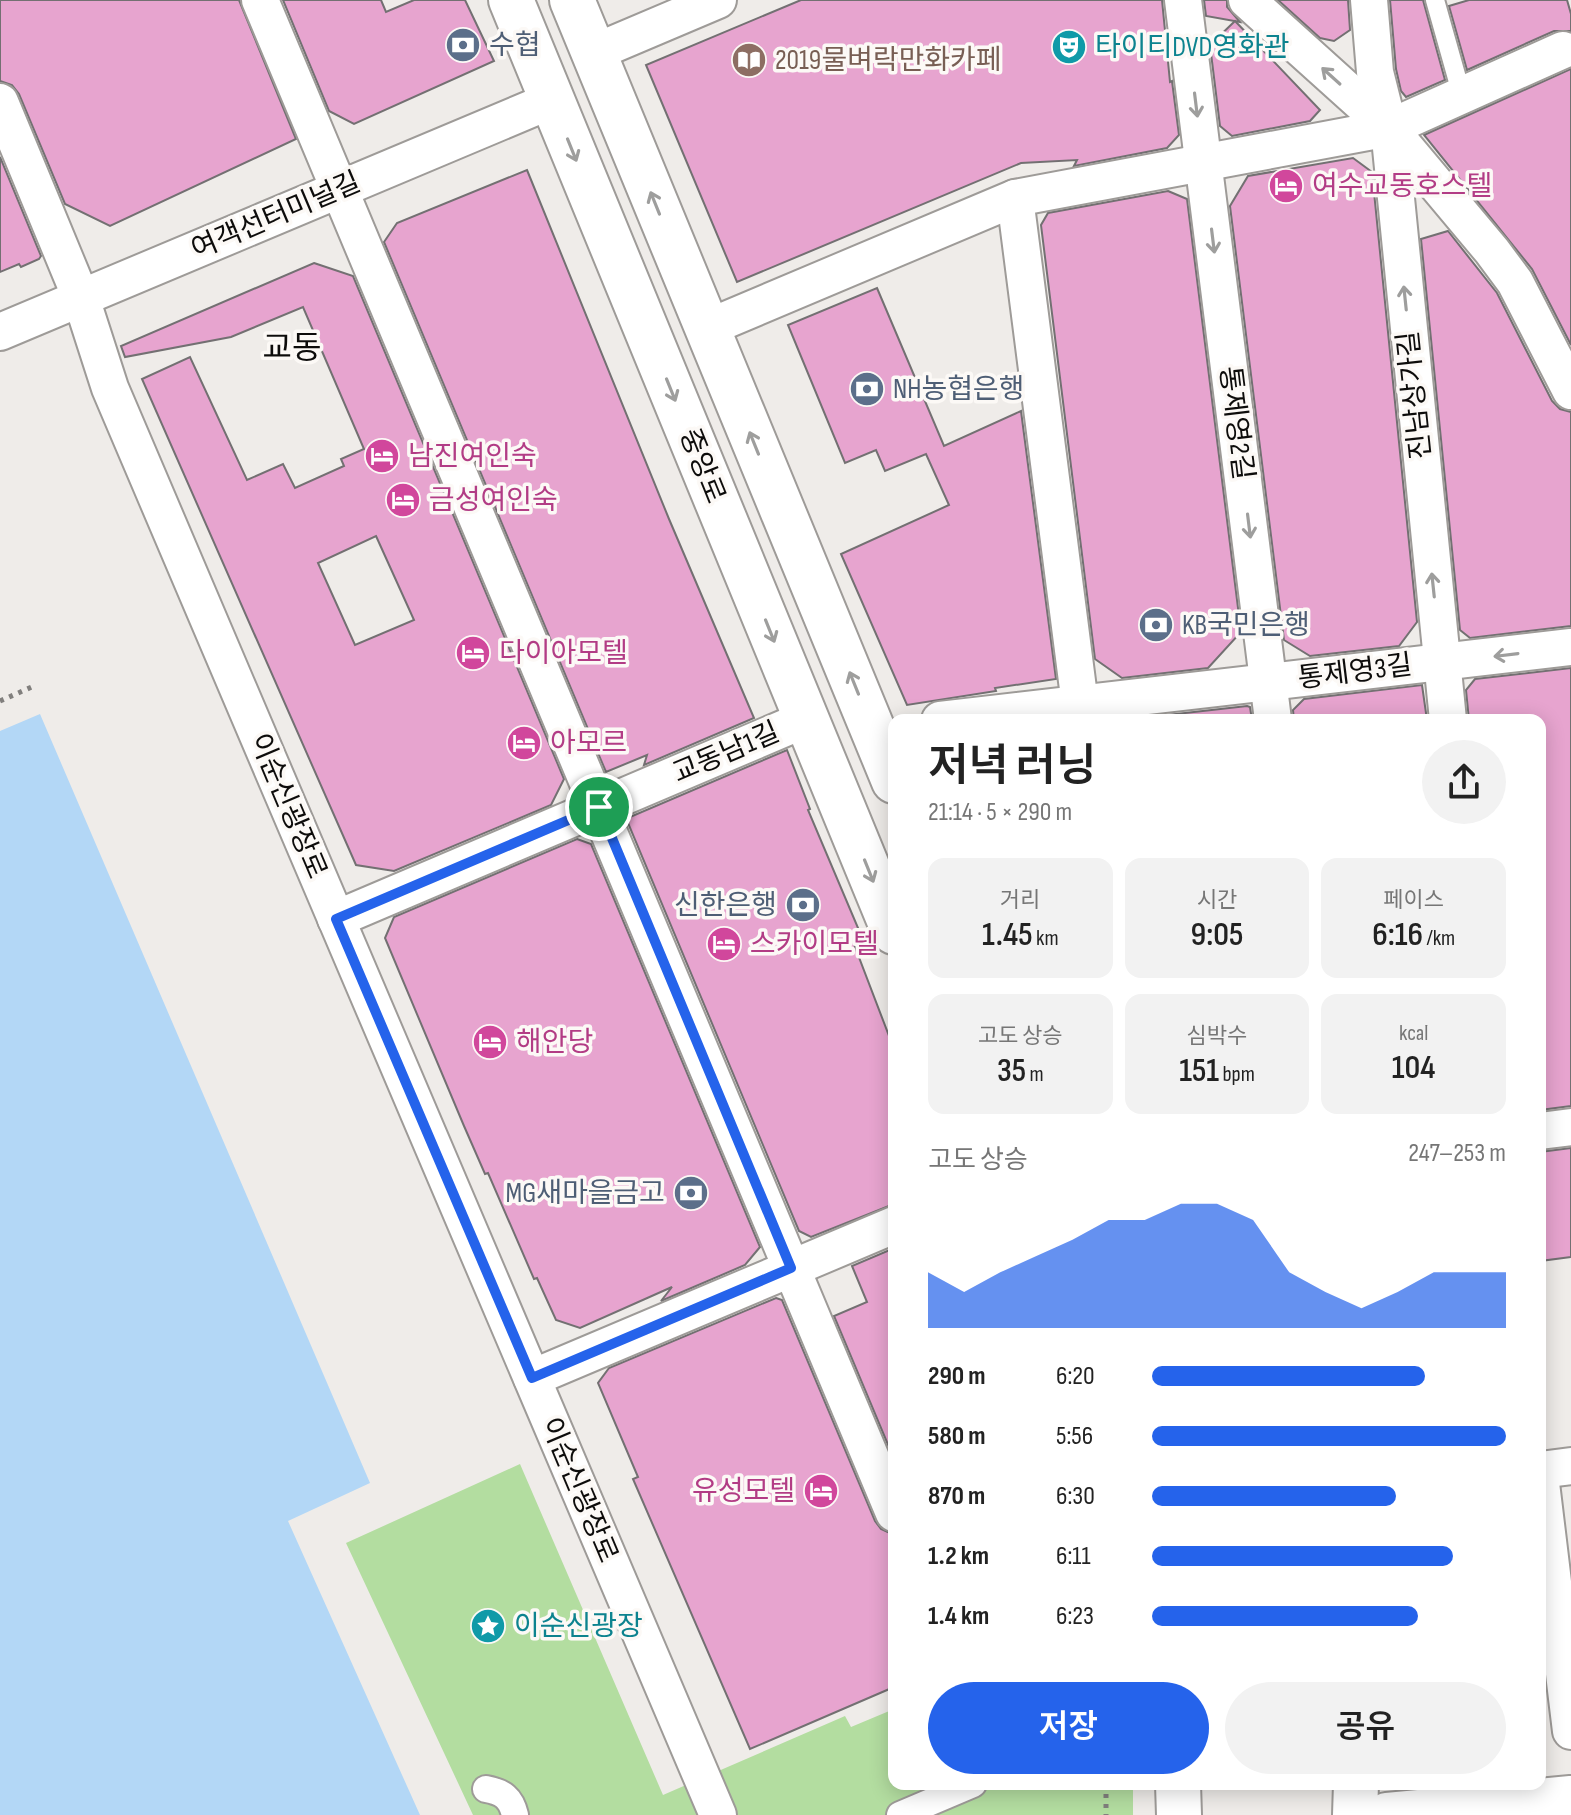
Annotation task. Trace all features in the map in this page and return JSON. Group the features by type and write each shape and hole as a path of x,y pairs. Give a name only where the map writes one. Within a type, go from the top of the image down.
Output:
{"street":[{"path":"260,0 888,1499"},
{"name":"중앙로","path":"511,0 888,917"},
{"path":"572,0 707,328 883,726 888,751"},
{"path":"593,53 718,0"},
{"path":"1183,0 1203,163"},
{"path":"1247,0 1389,128 1492,251 1515,282 1571,391"},
{"name":"진남상가길","path":"1369,0 1375,72 1389,128 1441,662"},
{"path":"707,328 1015,198 1389,128 1563,50"},
{"name":"여객선터미널길","path":"0,332 552,100"},
{"name":"이순신광장로","path":"0,102 81,298 110,388 718,1815"},
{"name":"통제영2길","path":"1203,163 1268,682"},
{"path":"1015,198 1081,712"},
{"name":"통제영3길","path":"1046,714 1081,712 1268,682 1571,647"},
{"name":"통제영3길","path":"1441,662 1447,714"},
{"name":"통제영3길","path":"1268,682 1272,714"},
{"name":"교동남1길","path":"336,919 806,719"},
{"path":"1546,1130 1571,1127"},
{"path":"532,1378 888,1228"},
{"path":"1546,1472 1571,1466"},
{"path":"1546,1523 1571,1731"},
{"path":"486,1789 500,1791 513,1804 515,1815"},
{"path":"900,1815 959,1790"},
{"path":"1178,1790 1179,1815"},
{"path":"1355,1815 1356,1790"},
{"path":"1387,1815 1483,1810 1571,1798"}],"lane":[{"path":"1435,0 1462,96"}],"path":[{"path":"0,701 34,686"},
{"path":"1106,1790 1106,1815"}],"green space":[{"name":"이순신광장","path":"520,1464 663,1795 845,1716 851,1727 888,1712 888,1790 1133,1790 1133,1815 473,1815 346,1543"}],"water":[{"path":"40,714 370,1483 288,1521 420,1815 0,1815 0,731"}],"building":[{"path":"0,0 239,0 296,139 110,226 65,204 19,94 12,85 0,81"},
{"path":"283,0 381,0 386,12 414,0 465,0 494,61 354,124 329,111"},
{"path":"801,0 1162,0 1179,135 1167,148 1074,166 1077,160 1021,163 737,282 646,65"},
{"path":"1204,0 1227,0 1227,7 1240,22 1206,16"},
{"path":"1278,0 1348,0 1350,30 1334,41 1320,38"},
{"path":"1390,0 1423,0 1445,80 1406,97 1401,91 1396,69"},
{"path":"1469,0 1567,0 1571,31 1554,31 1467,70 1449,6"},
{"path":"1235,21 1320,110 1310,121 1232,136 1220,126 1210,45"},
{"path":"1571,69 1571,345 1532,269 1424,135"},
{"path":"0,157 41,256 21,267 19,264 0,272"},
{"path":"1353,158 1372,172 1417,622 1399,646 1310,656 1284,640 1230,206 1248,176"},
{"path":"527,170 754,718 644,765 647,755 606,772 384,242 397,223"},
{"path":"1168,191 1187,199 1241,632 1208,668 1122,678 1095,659 1041,225 1048,213"},
{"path":"1448,231 1497,293 1552,401 1560,409 1571,412 1571,626 1470,638 1460,630 1421,239"},
{"path":"314,263 353,276 564,779 551,805 394,871 356,865 142,379 190,357 247,480 283,464 295,488 344,466 341,459 364,449 303,307 231,337 125,357 121,346","holes":["376,536 414,620 355,645 318,563"]},
{"path":"877,288 944,446 1021,411 1056,679 907,705 841,554 949,505 926,454 885,471 876,450 845,463 788,325"},
{"path":"1571,668 1571,1106 1546,1109 1546,714 1468,714 1466,690 1475,679"},
{"path":"1422,685 1426,714 1293,714 1293,710 1304,699"},
{"path":"1247,706 1251,714 1176,714"},
{"path":"787,750 808,810 861,935 852,939 888,1033 888,1206 811,1237 799,1231 628,823 630,817"},
{"path":"577,839 591,844 760,1247 745,1265 661,1301 672,1287 580,1328 556,1320 537,1278 534,1279 464,1126 385,938 394,917"},
{"path":"1571,1148 1571,1257 1546,1260 1546,1151"},
{"path":"888,1251 888,1445 834,1316 867,1302 852,1266"},
{"path":"776,1298 782,1300 875,1521 888,1532 888,1690 750,1749 633,1479 638,1477 598,1383 609,1368"}],"place":[{"name":"수협","path":"463,45"},
{"name":"타이티DVD영화관","path":"1069,47"},
{"name":"2019물벼락만화카페","path":"749,60"},
{"name":"여수교동호스텔","path":"1286,186"},
{"name":"NH농협은행","path":"867,389"},
{"name":"남진여인숙","path":"382,456"},
{"name":"금성여인숙","path":"403,500"},
{"name":"KB국민은행","path":"1156,625"},
{"name":"다이아모텔","path":"473,653"},
{"name":"아모르","path":"524,743"},
{"name":"신한은행","path":"803,905"},
{"name":"스카이모텔","path":"724,944"},
{"name":"해안당","path":"490,1042"},
{"name":"MG새마을금고","path":"691,1193"},
{"name":"유성모텔","path":"821,1491"},
{"name":"이순신광장","path":"488,1626"}],"district":[{"name":"교동","path":"292,348"}],"route":[{"path":"599,807 791,1268 532,1378 336,919 599,807"}]}
